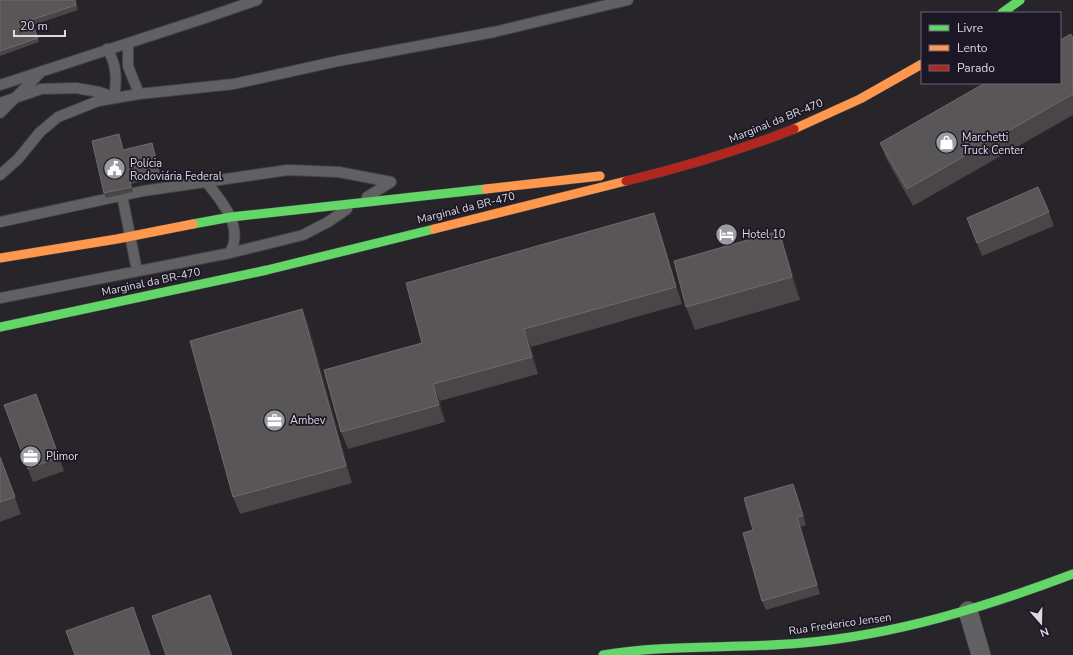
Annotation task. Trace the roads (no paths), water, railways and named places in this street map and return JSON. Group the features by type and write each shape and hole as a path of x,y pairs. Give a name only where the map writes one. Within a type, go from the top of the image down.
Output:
{"main road":[{"path":"1003,12 1020,0"},
{"name":"Marginal da BR-470","path":"0,327 267,270 686,166 742,148 838,109 887,85 921,65"},
{"path":"0,258 231,217 686,166"},
{"name":"Rua Frederico Jensen","path":"603,655 621,651 657,648 791,650 826,641 903,627 968,611 1034,590 1073,574"}],"street":[{"path":"968,611 982,655"}],"lane":[{"path":"0,85 257,0"},
{"path":"0,175 18,159 40,132 58,117 98,101 139,94 234,84 338,61 494,32 628,0"},
{"path":"128,43 128,66 139,94"},
{"path":"108,49 115,63 116,88 114,98"},
{"path":"0,113 42,71"},
{"path":"0,103 41,89 76,88 99,92 114,98"},
{"path":"0,222 122,195 206,181 288,170 339,172 391,182 328,222 303,235 230,253 0,298"},
{"path":"206,181 231,217 235,230 234,241 230,253"},
{"path":"122,195 137,271"}],"place":[{"name":"Marchetti Truck Center","path":"947,143"},
{"name":"Polícia Rodoviária Federal","path":"114,169"},
{"name":"Hotel 10","path":"727,234"},
{"name":"Ambev","path":"274,420"},
{"name":"Plimor","path":"30,456"}]}
